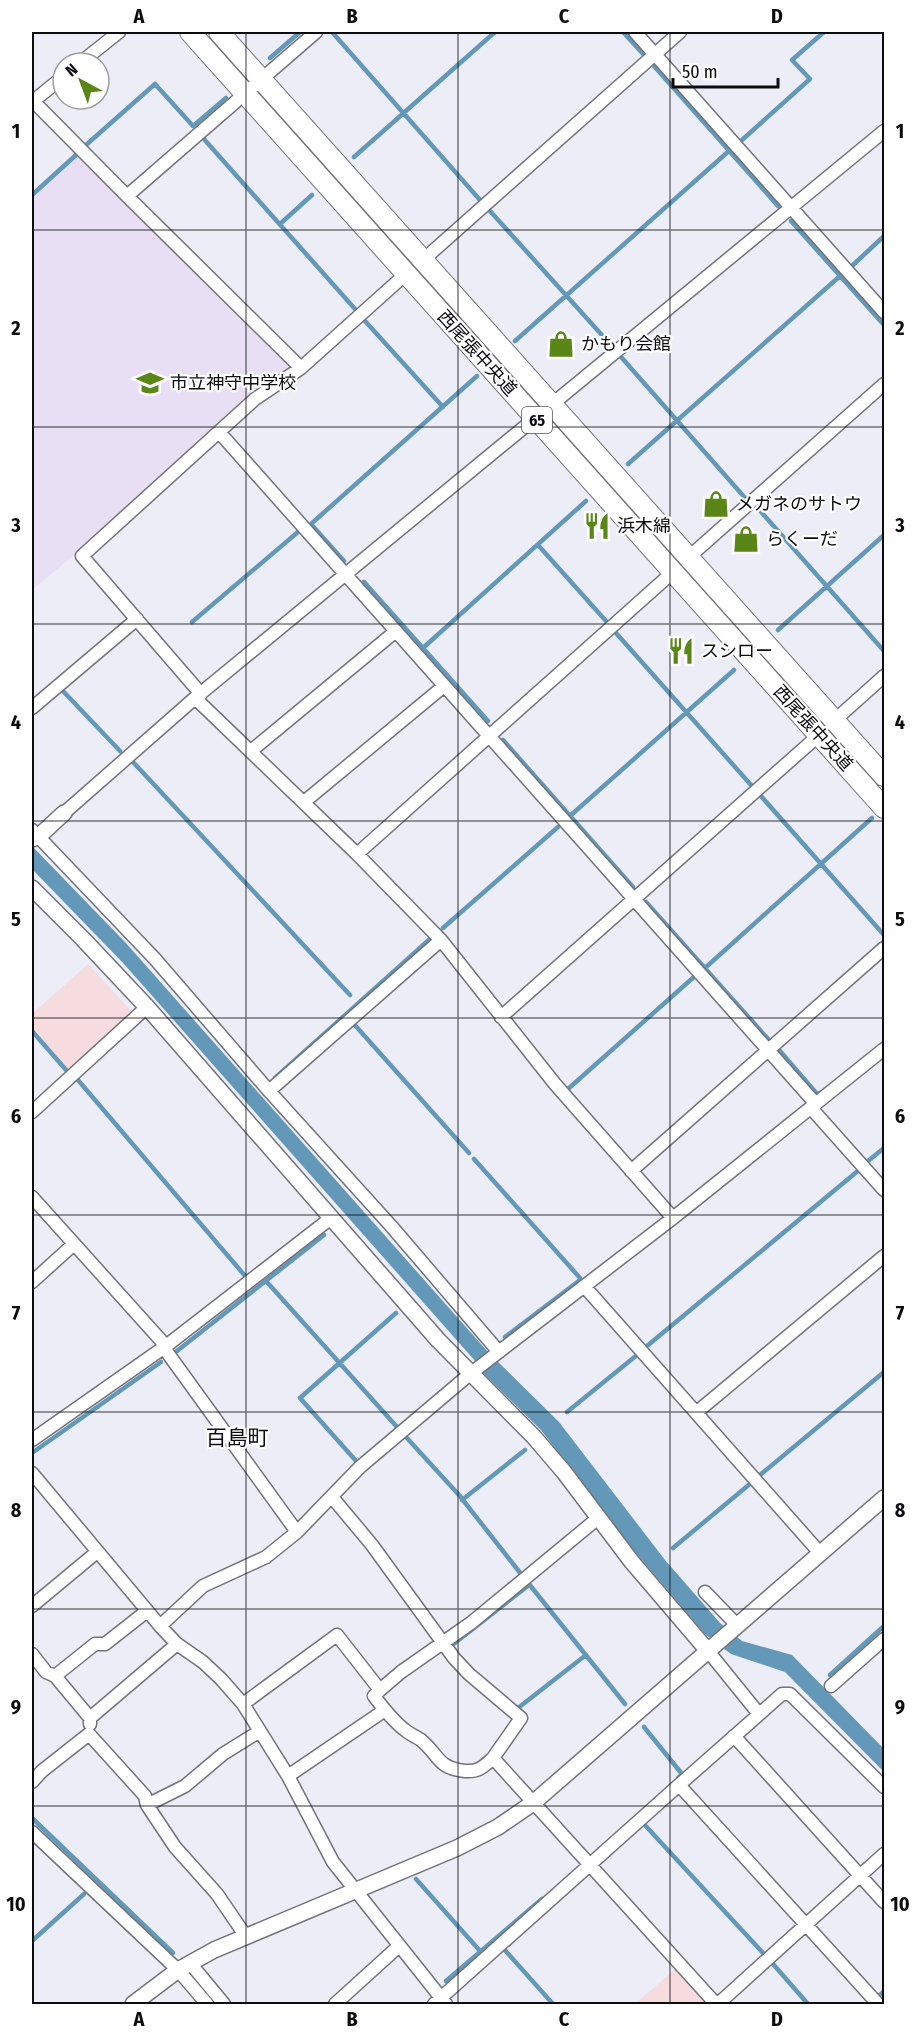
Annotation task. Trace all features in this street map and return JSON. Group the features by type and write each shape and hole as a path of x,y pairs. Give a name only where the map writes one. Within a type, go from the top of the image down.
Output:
{"main road":[{"name":"西尾張中央道","path":"190,32 885,808"},
{"name":"西尾張中央道","path":"219,32 885,776"}],"street":[{"path":"95,51 119,32"},
{"path":"127,196 316,32"},
{"path":"635,32 885,312"},
{"path":"423,260 680,32"},
{"path":"51,86 32,101 300,368"},
{"path":"498,1353 392,1227 269,1091 155,959 33,836 64,813 198,696 345,574 885,131"},
{"path":"407,273 300,368 255,399 82,556 137,619 198,696 441,940 555,1084 673,1218"},
{"path":"689,557 885,384"},
{"path":"219,432 769,1049 813,1106 885,1190"},
{"path":"357,854 673,572"},
{"path":"32,708 137,619"},
{"path":"251,751 396,631"},
{"path":"835,720 885,676"},
{"path":"304,802 444,686"},
{"path":"501,1017 819,735"},
{"path":"32,888 147,1007 438,1340 474,1372 534,1437 564,1472 597,1519 632,1562 712,1648 759,1714"},
{"path":"269,1091 441,940"},
{"path":"631,1171 885,948"},
{"path":"32,1112 147,1007"},
{"path":"159,1626 203,1586 266,1557 297,1532 360,1467 474,1372 673,1218 885,1049"},
{"path":"32,1197 165,1347 297,1532"},
{"path":"32,1440 165,1347 331,1218"},
{"path":"32,1282 74,1244"},
{"path":"697,1412 885,1256"},
{"path":"585,1286 820,1553"},
{"path":"32,1473 159,1626 177,1644 203,1662 243,1704 288,1776 333,1862 441,2002 589,1865 782,1694 790,1694 885,1787"},
{"path":"332,1497 372,1545 442,1644 469,1674 521,1718 493,1758 475,1772 451,1769 445,1765 421,1741 405,1731 374,1696 401,1672 442,1644 471,1623 597,1519"},
{"path":"133,2004 184,1967 245,1935 457,1848 498,1827 533,1803 885,1498"},
{"path":"32,1606 97,1552"},
{"path":"705,1592 737,1626"},
{"path":"55,1676 95,1644 105,1644 147,1611"},
{"path":"243,1704 337,1635 380,1690"},
{"path":"831,1686 885,1639"},
{"path":"90,1718 177,1644"},
{"path":"32,1654 46,1672 55,1676 90,1718 89,1734 145,1796 147,1806 175,1847 217,1894 245,1935"},
{"path":"288,1776 385,1710"},
{"path":"147,1806 185,1786 223,1754 260,1731"},
{"path":"32,1782 42,1770 89,1734"},
{"path":"734,1736 885,1902"},
{"path":"493,1758 717,2004 885,1854"},
{"path":"679,1785 878,2004"},
{"path":"32,1832 224,2004"},
{"path":"335,2004 399,1946"},
{"path":"184,1967 207,2004"}],"shaded area":[{"name":"市立神守中学校","path":"79,155 287,364 287,372 252,395 32,590 32,197"},
{"path":"88,964 133,1013 70,1071 32,1028 32,1014"},
{"path":"676,1968 705,2001 705,2004 635,2004"}],"water":[{"path":"32,846 125,942 488,1352 559,1422 665,1560 720,1623 742,1641 792,1655 884,1749 884,1772 785,1672 731,1654 705,1634 636,1553 541,1430 482,1372 476,1362 124,964 32,869"}],"waterway":[{"path":"270,58 300,32"},
{"path":"332,32 480,200"},
{"path":"354,157 495,32"},
{"path":"623,32 644,55"},
{"path":"742,140 810,79 792,60 824,32"},
{"path":"654,66 778,206"},
{"path":"86,145 155,84 193,126 226,98"},
{"path":"203,138 355,309"},
{"path":"515,341 730,150"},
{"path":"32,195 76,155"},
{"path":"280,224 312,195"},
{"path":"490,211 610,344"},
{"path":"791,221 884,325"},
{"path":"853,265 884,236"},
{"path":"628,464 840,276"},
{"path":"365,321 443,407"},
{"path":"622,358 746,499"},
{"path":"344,561 311,524 477,376"},
{"path":"423,648 586,501"},
{"path":"755,505 884,651"},
{"path":"192,622 298,532"},
{"path":"778,630 884,535"},
{"path":"538,545 606,621"},
{"path":"364,582 488,721"},
{"path":"616,633 751,785"},
{"path":"570,816 734,670"},
{"path":"62,690 120,751"},
{"path":"503,740 633,887"},
{"path":"133,762 350,995"},
{"path":"760,795 884,935"},
{"path":"705,968 872,818"},
{"path":"443,928 558,827"},
{"path":"646,902 768,1039"},
{"path":"275,1078 431,938"},
{"path":"568,1089 695,976"},
{"path":"353,1023 469,1153"},
{"path":"32,1031 67,1071"},
{"path":"780,1051 818,1095 820,1093"},
{"path":"78,1080 246,1277"},
{"path":"868,1161 884,1148"},
{"path":"474,1159 580,1278 505,1337"},
{"path":"647,1346 859,1170"},
{"path":"177,1351 324,1235"},
{"path":"266,1281 397,1427"},
{"path":"357,1462 300,1398 396,1313"},
{"path":"567,1412 637,1355"},
{"path":"32,1453 161,1362"},
{"path":"760,1475 884,1372"},
{"path":"406,1437 459,1495 521,1574"},
{"path":"462,1500 525,1450"},
{"path":"673,1548 751,1483"},
{"path":"529,1584 625,1704"},
{"path":"451,1646 529,1585"},
{"path":"830,1675 884,1626"},
{"path":"520,1711 518,1708 586,1655"},
{"path":"644,1727 682,1774 678,1778"},
{"path":"32,1818 173,1953"},
{"path":"642,1822 763,1953"},
{"path":"416,1879 481,1952"},
{"path":"32,1941 84,1894"},
{"path":"446,1981 542,1899"},
{"path":"502,1947 553,2004"},
{"path":"773,1964 808,2004"},
{"path":"194,1979 215,2004"},
{"path":"880,1995 884,1991"}],"place":[{"name":"かもり会館","path":"561,344"},
{"name":"市立神守中学校","path":"150,383"},
{"name":"メガネのサトウ","path":"716,504"},
{"name":"浜木綿","path":"597,526"},
{"name":"らくーだ","path":"746,539"},
{"name":"スシロー","path":"681,651"}],"district":[{"name":"百島町","path":"237,1438"}]}
